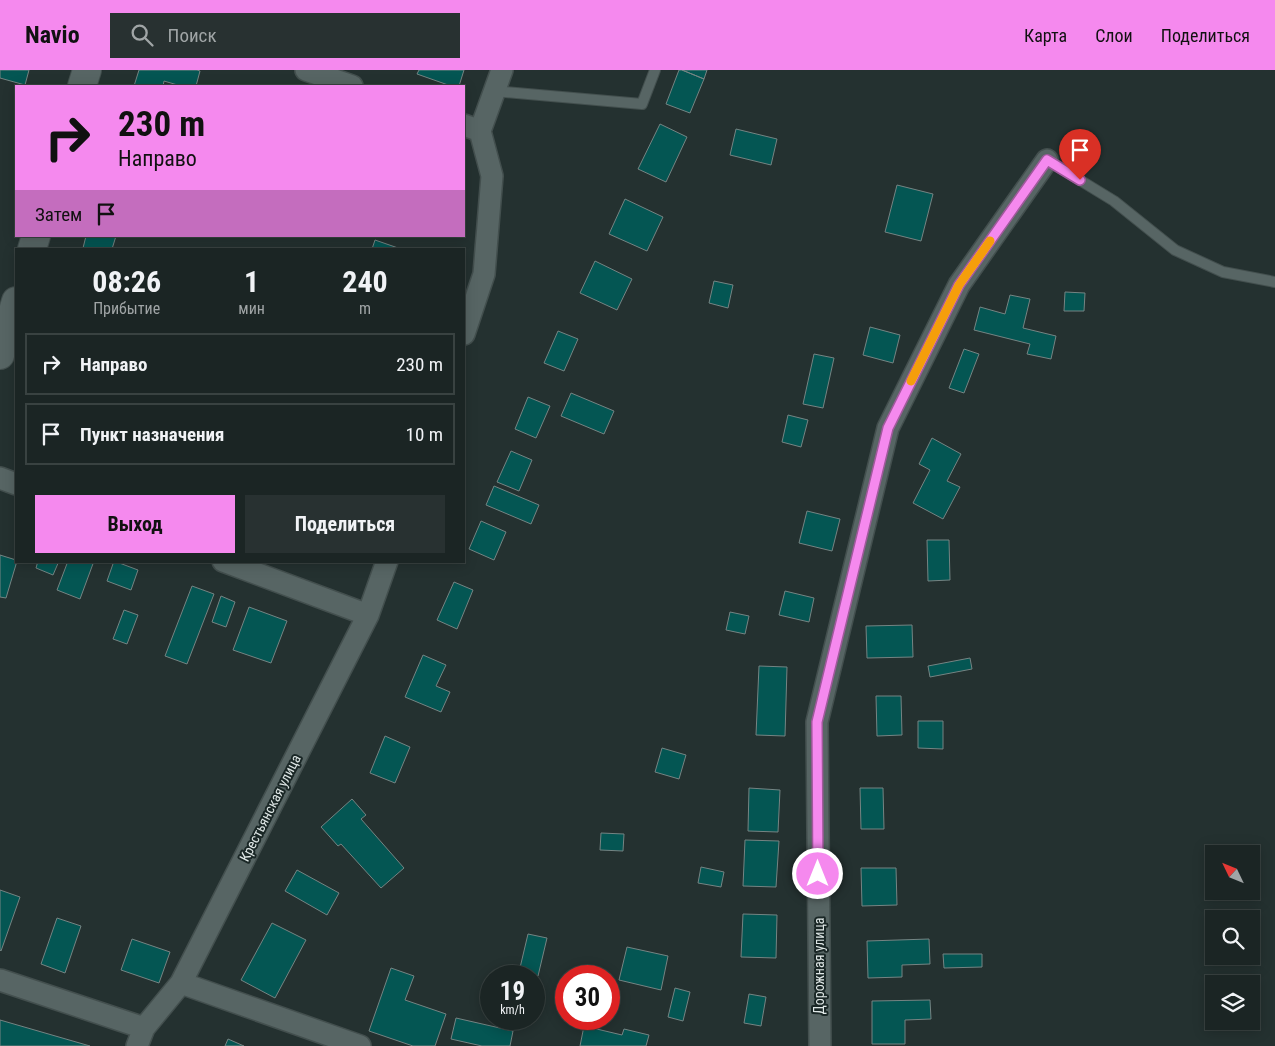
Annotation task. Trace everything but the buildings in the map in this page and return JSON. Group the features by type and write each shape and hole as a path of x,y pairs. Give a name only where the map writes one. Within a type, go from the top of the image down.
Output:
{"main road":[{"path":"82,85 87,70"},
{"path":"0,355 15,304"}],"street":[{"path":"306,70 349,85"},
{"path":"465,331 484,274 492,186 492,176 472,128 494,92 502,70"},
{"name":"Дорожная улица","path":"820,1046 817,722 888,428 959,285 1047,160"},
{"path":"0,478 15,484"},
{"path":"228,563 368,615"},
{"name":"Крестьянская улица","path":"140,1037 181,984 368,615 386,563"},
{"path":"0,980 140,1037"},
{"path":"181,984 360,1046"}],"lane":[{"path":"494,92 642,104 655,70"},
{"path":"1047,160 1114,201 1175,250 1223,272 1275,282"}],"slow traffic":[{"path":"911,381 959,285 990,241"}],"route":[{"path":"818,874 817,722 888,428 959,285 1047,160 1080,180"}]}
